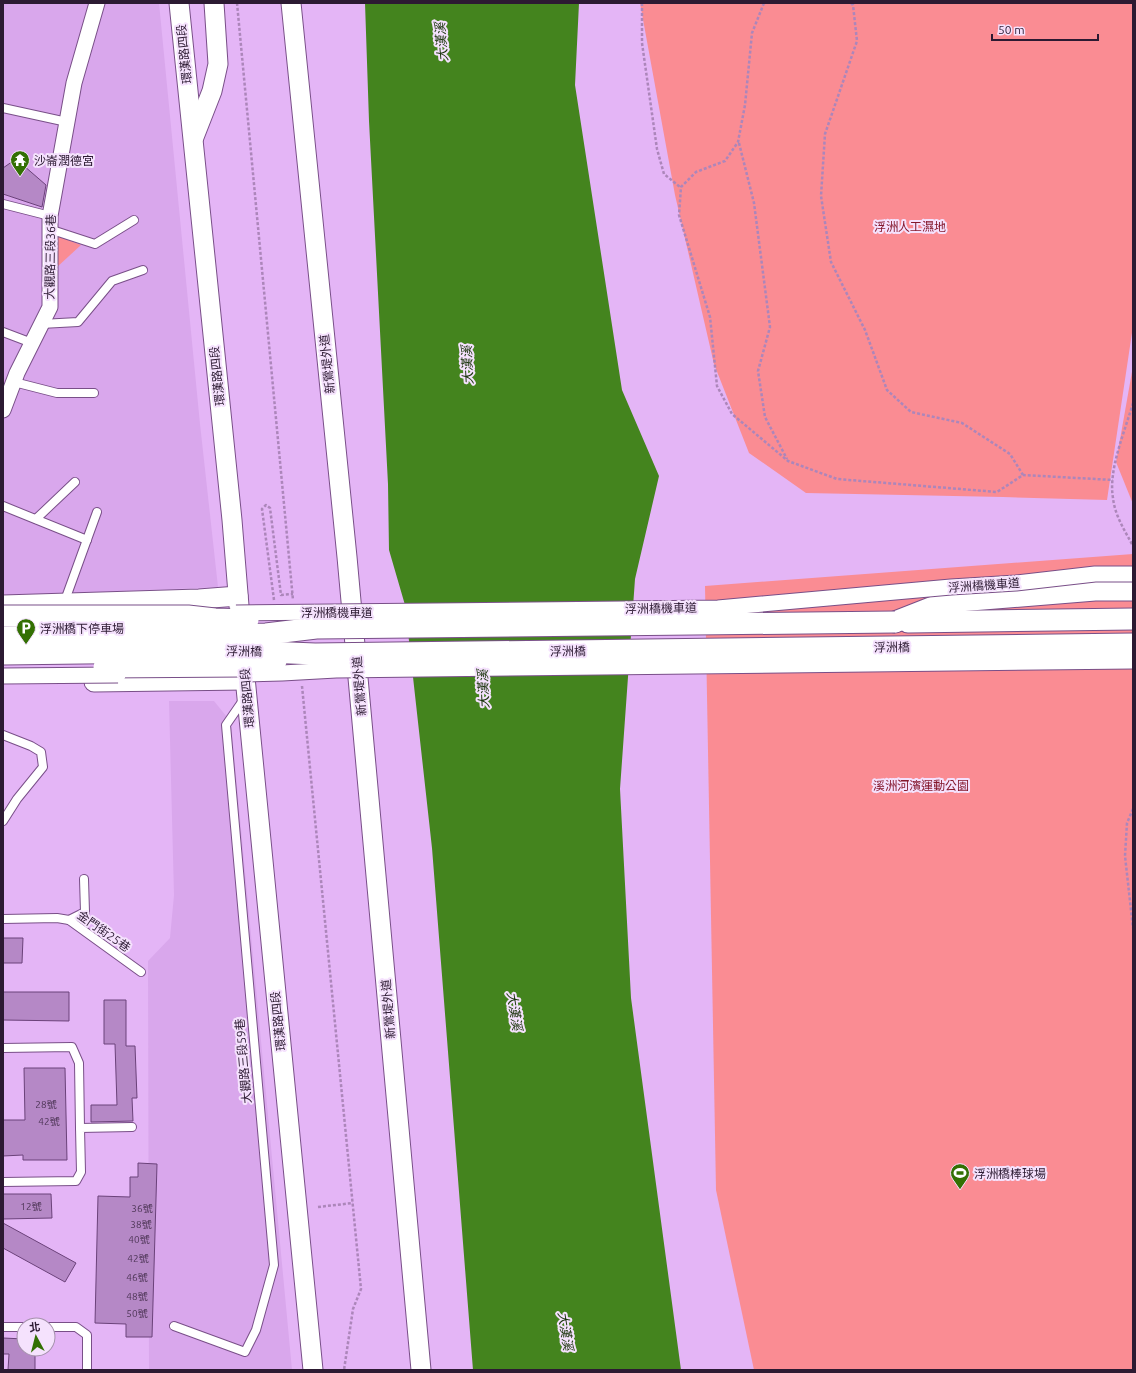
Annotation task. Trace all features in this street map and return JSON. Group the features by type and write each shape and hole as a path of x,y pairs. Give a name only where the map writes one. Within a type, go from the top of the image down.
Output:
{"main road":[{"name":"浮洲橋","path":"895,622 946,602 1095,590 1133,590"},
{"path":"3,616 188,616 215,619 267,620 316,628"},
{"name":"浮洲橋","path":"3,637 266,634 316,628 1133,619"},
{"name":"浮洲橋","path":"3,654 244,651 315,654 1133,644"},
{"path":"3,668 245,666 315,654"}],"street":[{"name":"大觀路三段36巷","path":"3,410 14,382 50,307 50,222 74,83 97,3"},
{"name":"環漢路四段","path":"179,3 232,520 246,688 313,1370"},
{"path":"193,140 212,91 218,64 214,3"},
{"name":"新鶯堤外道","path":"291,3 348,565 421,1370"},
{"name":"浮洲橋機車道","path":"188,616 215,613 718,608 951,587 1016,583 1095,574 1133,574"},
{"path":"1016,583 1042,584 1133,582"},
{"path":"3,605 117,602 238,596"},
{"path":"117,602 132,604 135,629 138,667 135,673 124,682"},
{"path":"3,676 282,674 336,670 1133,661"},
{"path":"3,683 124,682 246,688"}],"lane":[{"path":"3,108 67,122"},
{"path":"3,204 50,222 95,244 134,220"},
{"path":"41,324 78,322 112,281 143,270"},
{"path":"3,332 32,343"},
{"path":"14,382 57,393 94,393"},
{"path":"36,519 75,482"},
{"path":"3,506 87,540"},
{"path":"64,604 97,512"},
{"name":"大觀路三段59巷","path":"174,1326 245,1352 256,1330 274,1264 226,725 246,688"},
{"path":"3,735 31,746 41,752 43,767 17,799 3,822"},
{"path":"69,920 85,912 84,879"},
{"name":"金門街25巷","path":"3,919 57,918 69,920 141,972"},
{"path":"3,1048 72,1048 79,1063 81,1172 76,1180 3,1182"},
{"path":"80,1128 132,1127"},
{"path":"3,1327 16,1327"},
{"path":"56,1327 76,1327 87,1335 87,1370"}],"path":[{"path":"642,3 642,43 657,149 664,174 681,187"},
{"path":"764,3 752,33 745,105 738,142 754,203 770,327 758,371 765,417 788,461"},
{"path":"851,3 853,5 857,41 825,134 821,196 831,262 865,330 887,390 911,412 962,423 1010,454 1023,475"},
{"path":"738,142 724,161 696,172 681,187 679,215 710,317 717,386 732,414 788,461 837,479 997,492 1023,475 1113,480"},
{"path":"1133,403 1114,464 1112,498 1119,520 1133,546"},
{"path":"275,606 262,509 266,505 270,508 281,595 293,594"},
{"path":"1133,809 1127,823 1125,856 1133,928"},
{"path":"318,1207 353,1203"},
{"path":"344,1370 353,1309 361,1289"}],"shaded area":[{"path":"3,3 159,3 200,424 218,587 3,596"},
{"path":"169,701 214,701 231,722 292,1370 149,1370 148,961 170,938 174,895"}],"green space":[{"name":"浮洲人工濕地","path":"640,3 1133,3 1133,326 1107,500 806,493 749,453 714,364 675,195"},
{"path":"54,235 81,245 56,268"},
{"path":"1133,366 1133,504 1116,462"},
{"name":"溪洲河濱運動公園","path":"1133,554 1133,1370 754,1370 716,1190 705,586"}],"water":[{"name":"大漢溪","path":"365,3 579,3 575,85 622,390 659,476 635,579 620,789 631,998 681,1370 473,1370 432,848 405,605 389,550 388,484 369,121"}],"building":[{"name":"沙崙潤德宮","path":"16,159 46,185 42,207 3,194 3,168"},
{"path":"3,938 23,938 22,963 3,963"},
{"path":"3,992 69,992 69,1021 3,1020"},
{"path":"104,1000 126,1000 126,1046 135,1046 137,1098 132,1098 133,1121 91,1122 91,1105 117,1105 115,1044 104,1044"},
{"path":"24,1068 65,1068 67,1160 23,1160 23,1155 3,1156 3,1120 25,1120"},
{"path":"138,1163 157,1164 152,1337 126,1337 126,1324 95,1323 98,1196 130,1197 130,1177 138,1177"},
{"path":"3,1194 51,1194 52,1218 3,1219"},
{"path":"3,1223 76,1263 65,1282 3,1248"},
{"path":"3,1338 16,1339 16,1357 35,1357 35,1370 8,1370 9,1354 3,1354"}],"place":[{"name":"沙崙潤德宮","path":"20,177"},
{"name":"浮洲橋下停車場","path":"26,645"},
{"name":"浮洲橋棒球場","path":"960,1190"}]}
